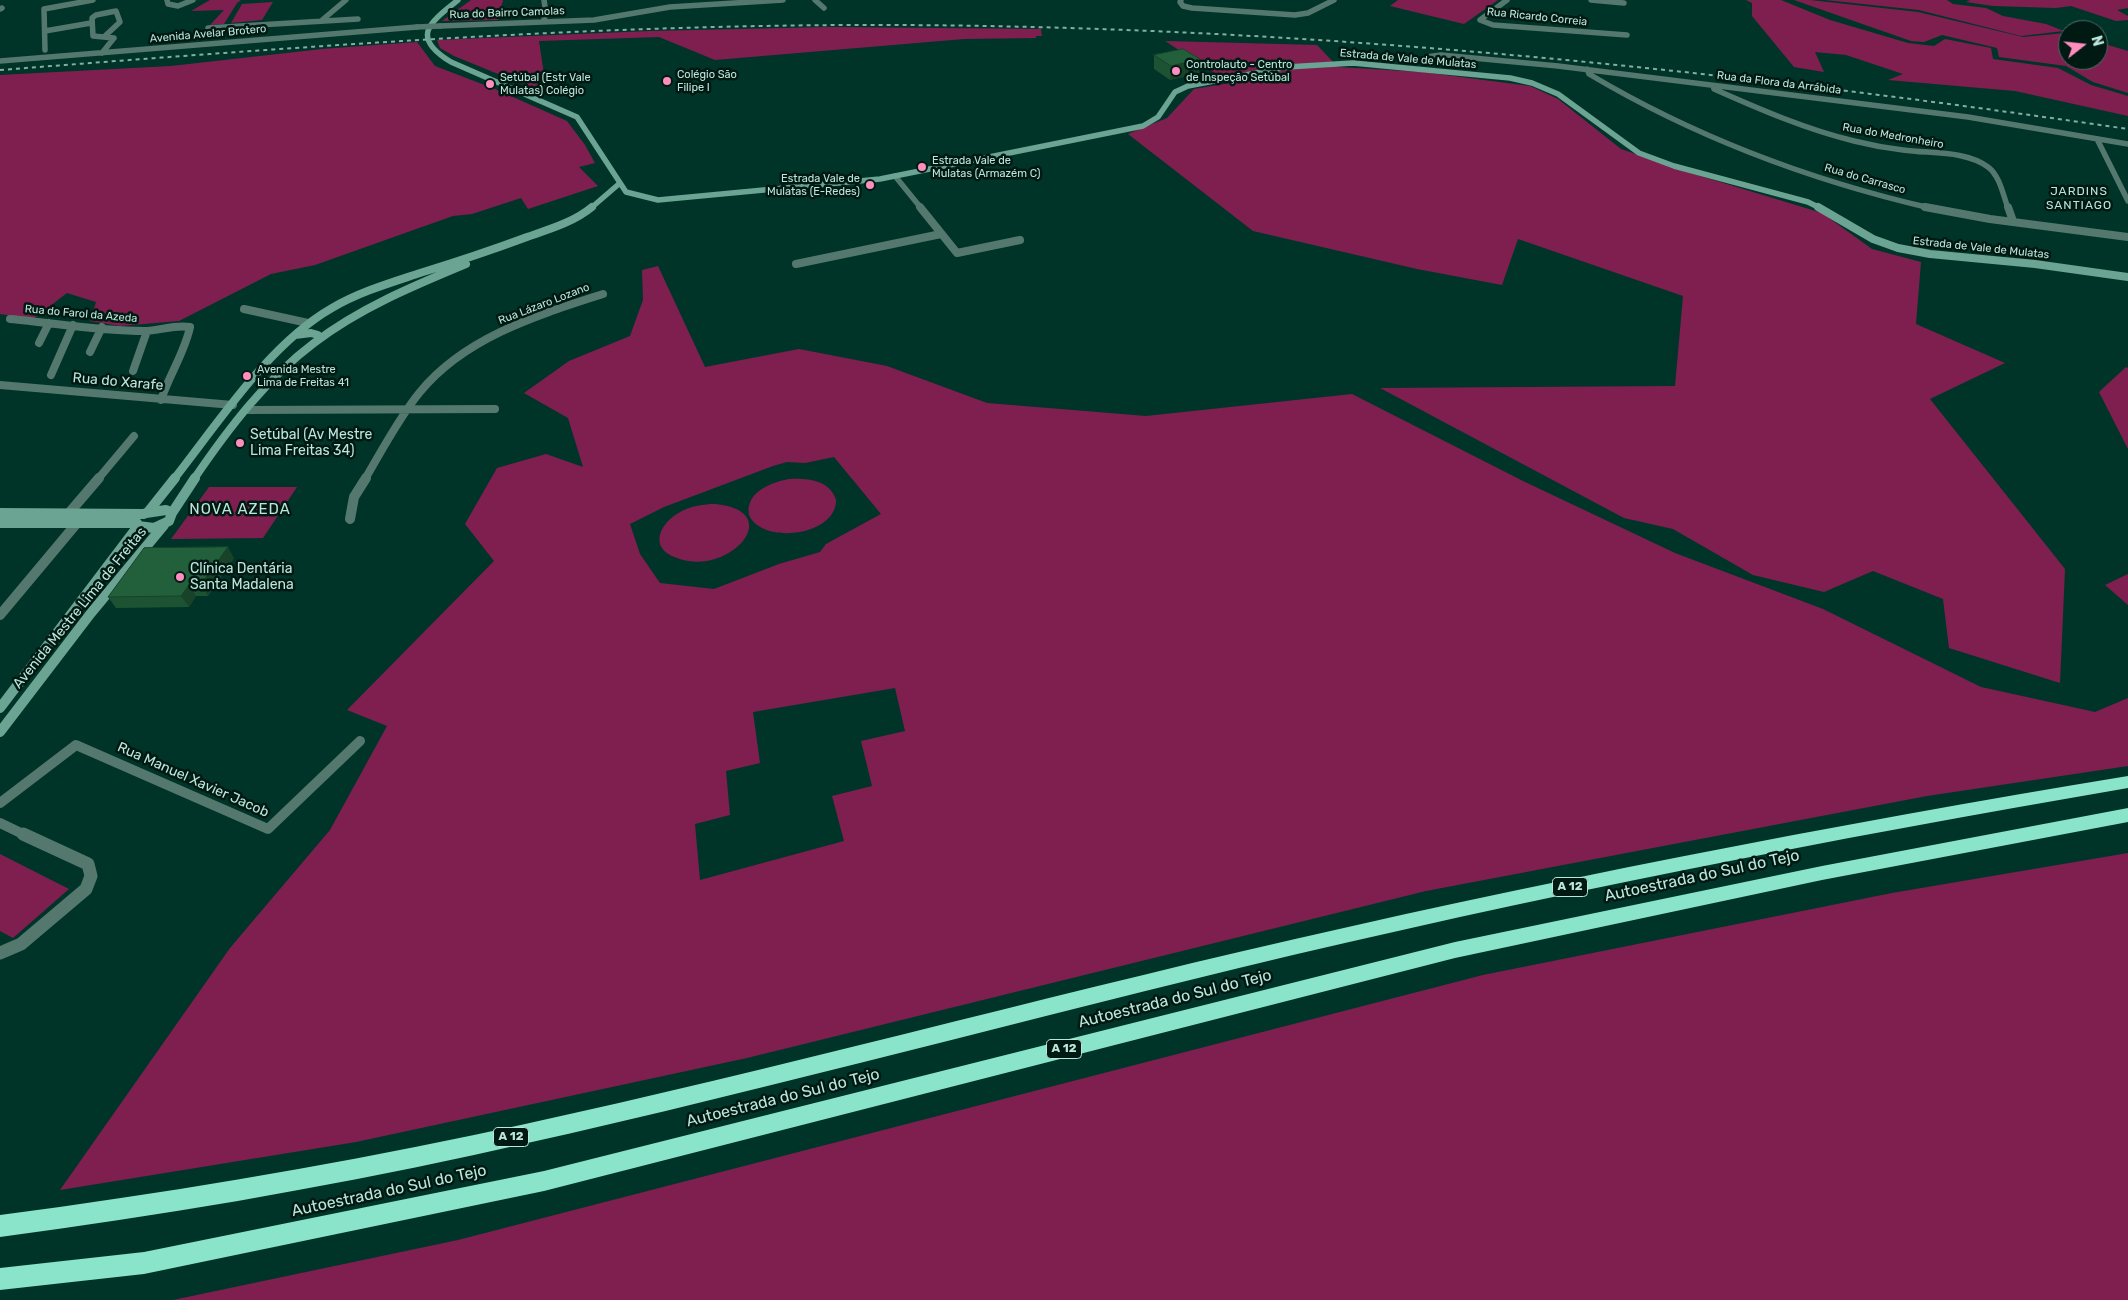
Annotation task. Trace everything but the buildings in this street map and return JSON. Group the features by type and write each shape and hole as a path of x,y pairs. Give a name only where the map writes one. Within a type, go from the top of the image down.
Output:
{"highway":[{"name":"Autoestrada do Sul do Tejo","path":"0,1226 198,1197 417,1157 698,1094 1126,987 1408,922 1764,847 2128,782"},
{"name":"Autoestrada do Sul do Tejo","path":"0,1279 144,1263 544,1181 1455,950 1822,872 2128,815"}],"main road":[{"path":"445,12 458,0"},
{"path":"445,12 465,0"},
{"name":"Estrada de Vale de Mulatas","path":"445,12 431,23 426,33 427,42 434,52 486,78 562,110 580,121 626,192 658,200 861,182 895,176 1132,129 1154,120 1175,92 1199,82 1287,67 1353,63 1497,76 1540,86 1566,98 1639,153 1674,166 1808,202 1831,213 1874,239 1898,248 1930,254 2035,264 2128,277"},
{"name":"Avenida Mestre Lima de Freitas","path":"0,708 108,568 137,524 284,343 324,313 383,285 498,248 570,222 588,210 620,183"},
{"name":"Avenida Mestre Lima de Freitas","path":"0,732 91,613 172,516 172,513 220,443 274,378 319,339 348,321 415,286 498,248"},
{"path":"324,313 325,319 329,321 348,321"},
{"path":"294,335 311,333 318,335 319,339"},
{"path":"0,513 146,513 166,510 172,513"},
{"path":"0,523 137,524 145,528 164,525"}],"street":[{"path":"45,50 45,6 93,0"},
{"path":"167,0 168,4 174,6 184,5 193,0"},
{"path":"311,36 319,22 329,16 336,6 346,0"},
{"path":"543,22 546,14 544,0"},
{"name":"Rua do Bairro Camolas","path":"417,27 594,20 670,7 742,1 783,0"},
{"path":"815,0 824,8"},
{"path":"1181,0 1182,5 1192,8 1295,15 1308,13 1334,0"},
{"name":"Rua Ricardo Correia","path":"1507,0 1480,20 1493,25 1627,35"},
{"path":"1591,0 1624,2"},
{"path":"102,53 114,38 93,36 92,18 96,15 116,11 120,22 105,36"},
{"path":"208,28 358,19"},
{"path":"45,31 92,24"},
{"name":"Avenida Avelar Brotero","path":"0,61 417,27"},
{"name":"Rua da Flora da Arrábida","path":"1426,57 1441,55 1587,69 1987,119 2128,144"},
{"name":"Rua do Carrasco","path":"1587,69 1589,74 1612,89 1696,131 1803,171 1918,205 1968,215 2128,237"},
{"path":"1612,89 1608,82 1610,79 1619,76 1635,76"},
{"name":"Rua do Medronheiro","path":"1712,85 1714,89 1739,100 1809,128 1848,140 1888,148 1959,157 1982,164 1994,171 2013,221"},
{"path":"1739,100 1735,93 1751,90"},
{"path":"2097,139 2126,193 2128,201"},
{"path":"895,176 956,253 1020,240"},
{"path":"796,264 941,234"},
{"name":"Rua Lázaro Lozano","path":"350,519 350,509 354,497 414,398 432,379 478,343 530,319 602,294"},
{"path":"244,309 308,324"},
{"name":"Rua do Farol da Azeda","path":"10,320 147,331 180,325 190,327 188,338 167,380 161,400"},
{"path":"39,343 49,324"},
{"path":"51,375 73,325"},
{"path":"90,352 102,328"},
{"path":"133,371 147,331"},
{"name":"Rua do Xarafe","path":"0,385 233,405"},
{"path":"246,410 495,409"},
{"path":"69,513 134,436"},
{"path":"0,615 77,523"},
{"name":"Rua Manuel Xavier Jacob","path":"0,802 76,745 268,829 360,741"},
{"path":"0,823 88,864 92,872 91,880 86,889 22,944 0,953"}],"shaded area":[{"path":"210,0 241,0 237,3 224,24 210,25 224,10 191,11"},
{"path":"471,0 503,0 498,20 442,21"},
{"path":"1398,0 1498,0 1464,24 1390,6"},
{"path":"1746,0 1781,0 1830,20 1908,43 1934,46 1945,39 1991,48 1993,59 2058,68 2058,70 2062,70 2091,85 2128,96 2128,116 2015,91 1888,80 1903,74 1846,55 1815,52 1824,72 1794,67 1752,16 1752,3"},
{"path":"1794,0 1810,0 1918,12 2023,37 2058,34 2058,65 1999,57 1997,48 1942,35 1924,42 1911,41"},
{"path":"1825,0 1947,0 1953,4 1986,8 2003,16 2046,24 2058,29 2058,32 2021,36 1919,10"},
{"path":"1970,0 2128,0 2128,8 2117,10 2128,16 2128,20 2116,21 2071,6 2056,8 1993,6 1966,2"},
{"path":"273,2 262,20 231,23 242,4"},
{"path":"830,27 1041,29 1042,36 1036,36 1036,38 964,39 715,60 659,37 539,41 547,94 454,56 440,48 437,40 650,31"},
{"path":"1165,41 1317,45 1338,67 1422,72 1530,86 1558,99 1621,149 1697,175 1822,213 1872,249 1921,262 1916,324 2005,363 1930,399 2065,569 2060,683 1949,648 1943,599 1873,571 1824,592 1753,575 1673,529 1624,518 1380,388 1675,386 1683,296 1518,239 1502,285 1417,269 1253,231 1128,134 1167,118 1194,89 1230,83"},
{"path":"417,42 435,66 495,89 567,121 585,145 595,163 579,167 598,186 528,209 521,198 472,214 453,216 315,265 271,274 179,321 120,326 90,321 96,302 67,293 33,319 0,314 0,75 171,66 322,49"},
{"path":"2108,45 2128,51 2128,93 2093,82 2073,70 2108,70"},
{"path":"658,266 705,367 799,349 887,366 987,403 1146,416 1352,394 1523,481 1675,553 1823,609 1981,687 2095,712 2128,698 2128,766 1927,796 1426,891 747,1058 356,1142 60,1190 230,948 330,830 387,726 347,710 494,561 465,524 497,468 546,454 583,467 568,418 524,393 569,361 630,336 643,300 642,270","holes":["834,457 881,514 826,544 820,552 779,564 714,589 660,583 640,554 630,524 664,507 773,466 787,462 805,463","895,688 905,731 861,741 872,786 832,796 844,841 700,880 695,824 730,815 726,771 760,763 753,712"]},
{"path":"2126,367 2128,368 2128,449 2099,392"},
{"path":"789,479 810,480 829,488 836,500 833,512 825,521 813,528 798,532 783,533 769,531 757,525 749,515 751,500 755,494 768,486"},
{"path":"209,487 297,487 263,538 171,539"},
{"path":"715,504 736,509 747,518 749,529 743,541 731,552 715,559 697,562 677,558 668,554 662,548 660,535 663,528 674,516 694,507"},
{"path":"2128,574 2128,605 2105,585"},
{"path":"2128,853 2128,1300 173,1300 458,1240 1483,975 1892,893"},
{"path":"0,854 69,889 13,938 0,931"}],"railway":[{"path":"0,70 333,45 666,28 889,25 1045,27 1200,33 1510,55 1820,88 2128,129"}],"place":[{"name":"Controlauto - Centro de Inspeção Setúbal","path":"1176,71"},
{"name":"Colégio São Filipe I","path":"667,81"},
{"name":"Setúbal (Estr Vale Mulatas) Colégio","path":"490,84"},
{"name":"Estrada Vale de Mulatas (Armazém C)","path":"922,167"},
{"name":"Estrada Vale de Mulatas (E-Redes)","path":"870,185"},
{"name":"Avenida Mestre Lima de Freitas 41","path":"247,376"},
{"name":"Setúbal (Av Mestre Lima Freitas 34)","path":"240,443"},
{"name":"Clínica Dentária Santa Madalena","path":"180,577"}],"district":[{"name":"JARDINS SANTIAGO","path":"2079,199"},
{"name":"NOVA AZEDA","path":"240,510"}]}
